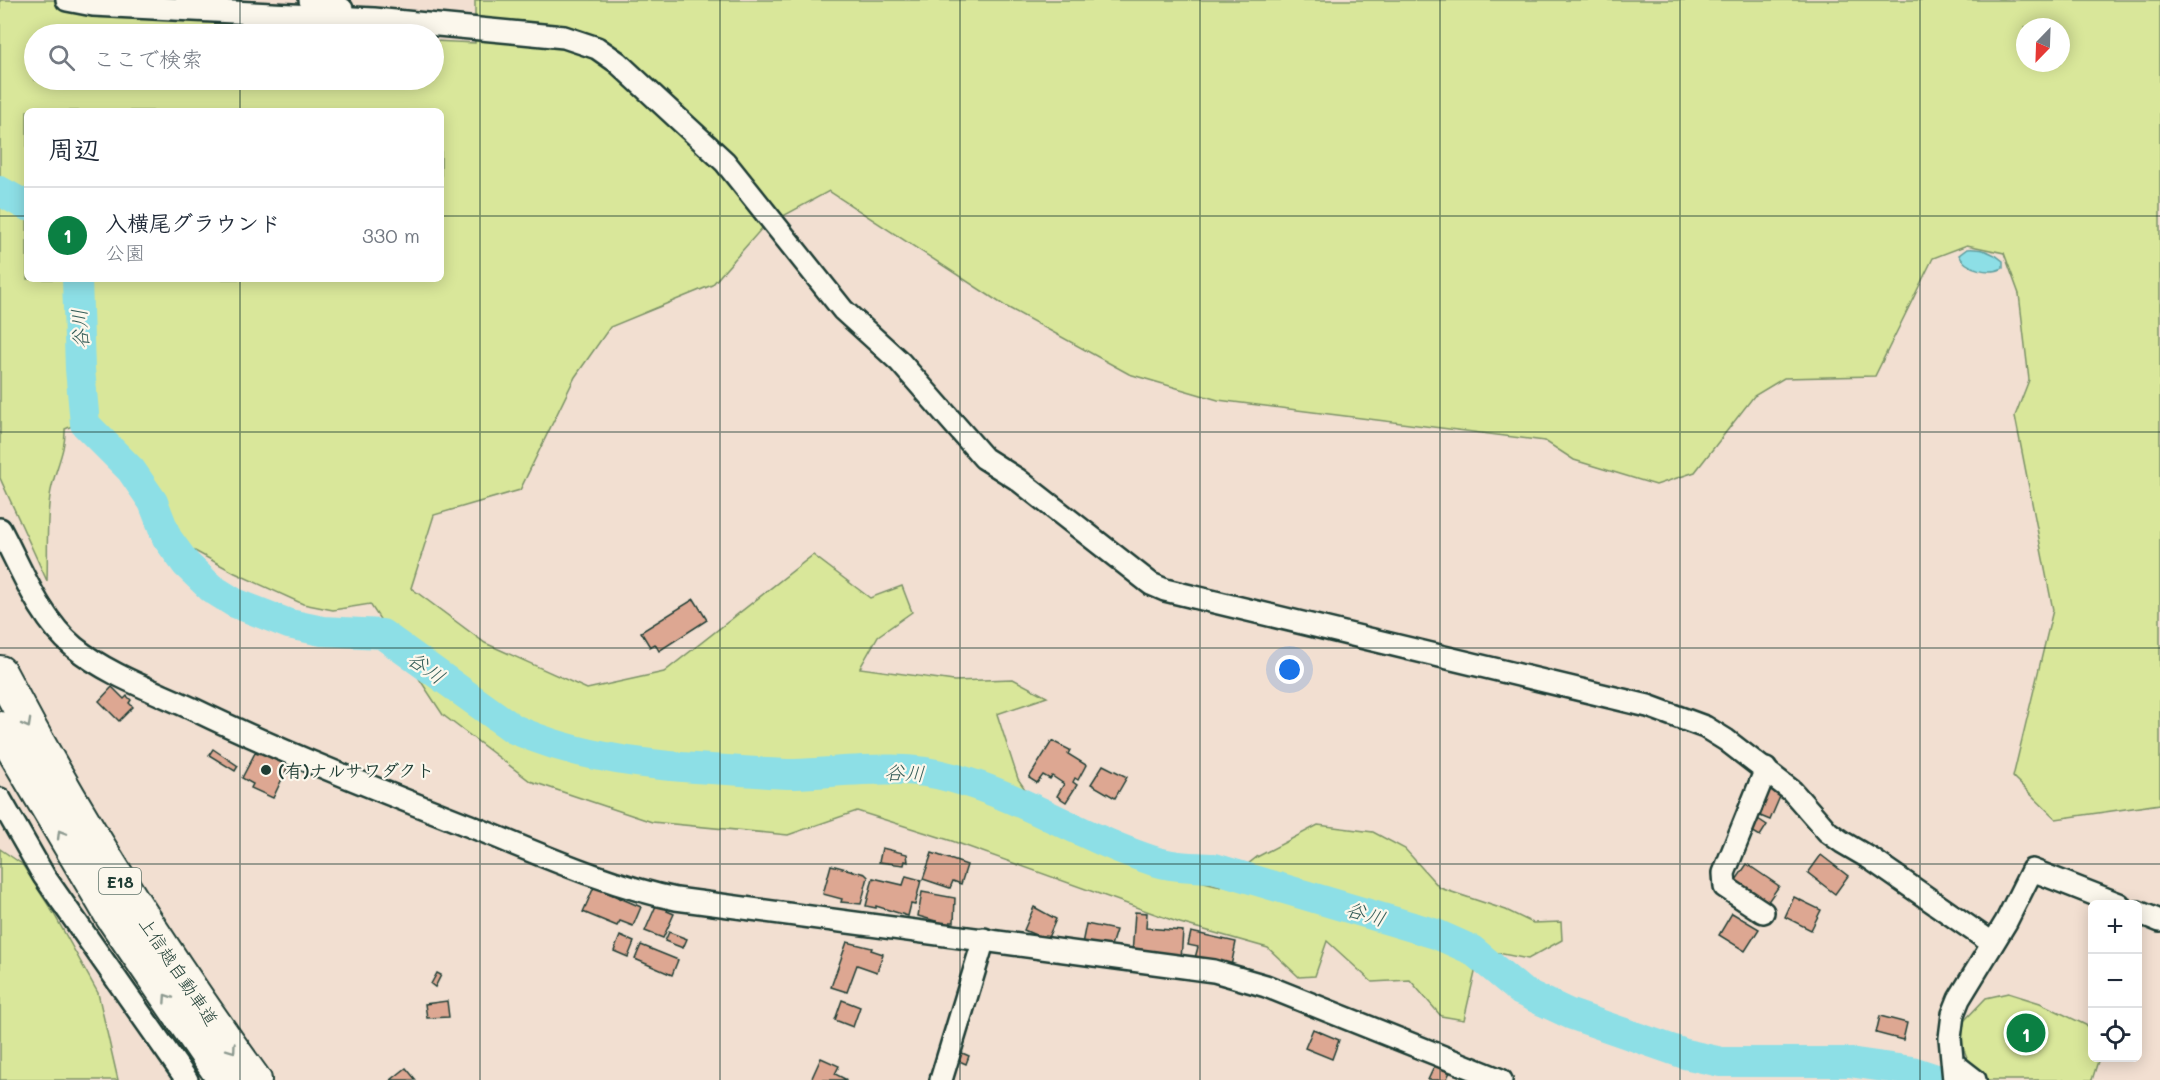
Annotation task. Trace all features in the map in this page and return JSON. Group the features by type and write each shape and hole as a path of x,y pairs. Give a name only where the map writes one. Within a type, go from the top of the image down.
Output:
{"highway":[{"name":"上信越自動車道","path":"0,672 79,814 133,903 192,993 255,1080"},
{"name":"上信越自動車道","path":"0,728 112,917 224,1080"}],"street":[{"path":"67,0 105,5 374,19 427,24"},
{"path":"310,0 374,19"},
{"path":"444,26 564,37 597,48 617,62 725,162 843,310 900,362 984,458 1017,480 1151,584 1165,590 1198,596 1648,706 1705,727 1766,769 1842,842 1871,859 1992,943"},
{"path":"0,529 45,614 74,647 129,678 307,761 648,894 771,913 984,939 1214,971 1266,986 1501,1080"},
{"path":"1763,912 1725,887 1724,873 1766,769"},
{"path":"0,799 44,876 187,1080"},
{"path":"1960,1073 1950,1038 1953,1014 2006,922 2032,870 2110,900"},
{"path":"2142,914 2160,921"},
{"path":"941,1080 984,939"}],"green space":[{"path":"0,0 235,0 282,24 24,24 24,90 444,90 444,41 475,43 475,0 2160,0 2160,804 2056,819 2013,777 2053,610 2015,416 2029,380 2019,294 2004,253 1967,245 1933,258 1875,376 1784,378 1754,396 1695,472 1656,485 1574,460 1545,441 1218,400 1129,374 1005,306 829,191 763,227 712,285 610,327 575,377 520,490 434,515 411,588 485,643 587,689 664,672 813,555 870,598 902,586 912,612 878,636 860,668 954,681 1013,679 1047,697 997,714 1018,779 1053,830 1122,862 1220,886 1257,857 1318,825 1373,832 1405,849 1440,888 1506,910 1533,923 1561,922 1562,940 1528,959 1493,952 1476,968 1464,1020 1441,1016 1410,980 1372,982 1327,941 1315,976 1299,977 1268,948 1180,923 952,841 857,811 788,835 652,822 530,781 443,715 370,604 333,610 303,604 235,573 182,544 157,487 141,466 93,417 65,429 64,446 50,496 47,581 0,478"},
{"path":"0,849 22,864 54,914 98,993 118,1080 0,1080"},
{"path":"2008,993 2040,1003 2088,1026 2088,1062 2098,1062 2092,1080 1971,1080 1971,1067 1959,1038 1963,1022 1986,998"}],"water":[{"path":"1967,249 1982,250 1995,255 2003,261 2003,268 1985,271 1972,267 1959,255"}],"building":[{"path":"694,599 707,620 659,651 655,644 650,647 641,632"},
{"path":"112,687 124,699 127,696 133,707 119,721 99,701"},
{"path":"1052,741 1070,750 1068,754 1086,765 1078,780 1075,778 1073,782 1077,785 1066,802 1057,796 1064,784 1052,776 1050,779 1043,775 1037,783 1029,778"},
{"name":"(有)ナルサワダクト","path":"261,748 290,762 273,798 251,788 253,784 242,778 255,753 258,754"},
{"path":"213,749 238,766 235,771 209,755"},
{"path":"1103,765 1127,777 1115,798 1091,784"},
{"path":"1770,787 1782,792 1770,820 1758,815"},
{"path":"1758,819 1767,825 1760,836 1750,830"},
{"path":"882,848 907,854 908,862 905,861 904,865 879,862"},
{"path":"932,853 967,865 961,884 953,881 950,888 923,879"},
{"path":"1821,855 1848,876 1835,894 1808,873"},
{"path":"1747,864 1779,886 1767,903 1736,880"},
{"path":"831,865 865,874 868,877 861,904 841,902 842,899 823,894"},
{"path":"906,876 921,880 915,905 911,904 908,916 876,906 876,908 866,906 873,878 903,885"},
{"path":"594,887 641,907 633,926 620,921 617,926 583,912"},
{"path":"922,892 955,898 954,922 950,922 950,925 918,916"},
{"path":"1794,897 1821,910 1811,930 1785,917"},
{"path":"658,901 669,907 667,911 674,914 663,938 645,931"},
{"path":"1034,907 1056,919 1047,940 1024,930"},
{"path":"1135,912 1147,913 1146,928 1183,931 1181,959 1132,955"},
{"path":"1732,913 1759,929 1745,951 1719,935"},
{"path":"1086,924 1116,930 1110,949 1082,944"},
{"path":"669,932 687,939 683,948 665,941"},
{"path":"1191,932 1236,942 1231,966 1195,958 1198,947 1188,945"},
{"path":"620,936 634,942 628,957 614,951"},
{"path":"847,942 872,948 871,950 883,954 877,972 857,965 847,992 831,987"},
{"path":"641,945 678,960 672,975 635,959"},
{"path":"437,973 441,975 435,987 431,984"},
{"path":"842,1000 860,1007 853,1027 835,1020"},
{"path":"447,1001 449,1017 427,1018 425,1004"},
{"path":"1880,1016 1907,1023 1903,1040 1876,1033"},
{"path":"1313,1029 1339,1040 1332,1059 1305,1048"},
{"path":"960,1052 969,1056 966,1064 957,1060"},
{"path":"821,1058 839,1066 835,1074 847,1080 811,1080"},
{"path":"1435,1065 1450,1072 1446,1080 1428,1080"},
{"path":"406,1068 416,1080 391,1080"}],"waterway":[{"name":"谷川","path":"0,191 24,204"},
{"name":"谷川","path":"77,282 80,369 85,424 131,470 153,502 167,538 186,564 211,588 235,603 289,624 322,631 382,634 514,729 565,748 645,763 786,774 874,770 933,773 979,786 1028,806 1101,841 1151,860 1174,865 1214,868 1436,934 1472,950 1521,991 1570,1014 1685,1054 1721,1062 1849,1062 1912,1071 1939,1080"}],"place":[{"name":"(有)ナルサワダクト","path":"266,770"},
{"name":"入横尾グラウンド","path":"2026,1033"}]}
